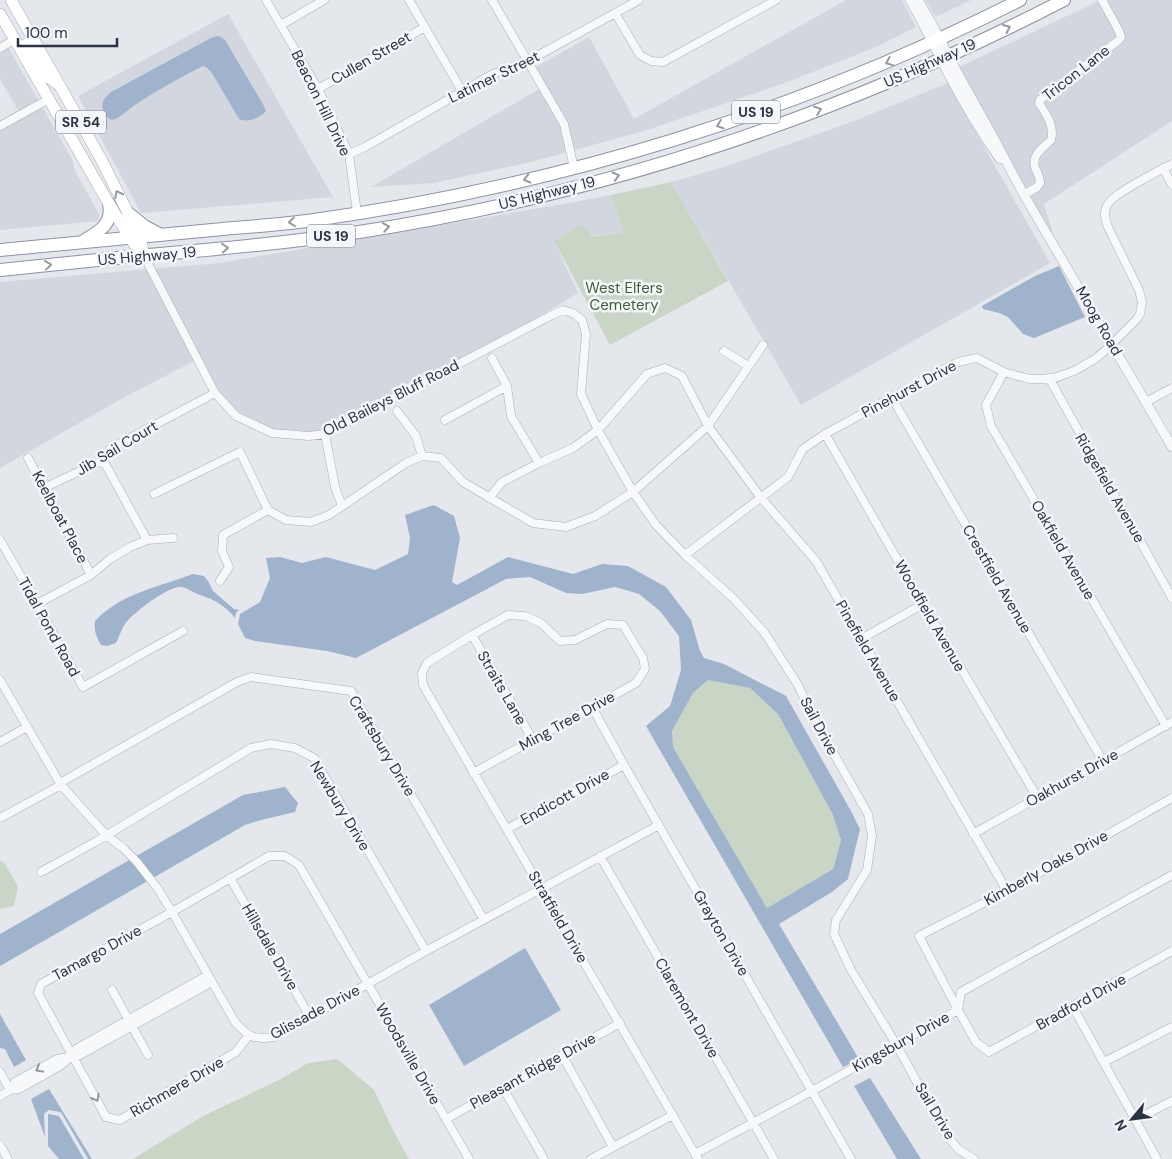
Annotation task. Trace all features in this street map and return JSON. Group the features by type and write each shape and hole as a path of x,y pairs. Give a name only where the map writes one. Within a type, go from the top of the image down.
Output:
{"highway":[{"name":"US Highway 19","path":"0,250 297,222 466,193 574,168 684,137 808,94 937,41 1020,0"},
{"name":"US Highway 19","path":"0,270 254,246 358,232 484,209 581,186 768,128 851,97 945,57 1064,0"},
{"path":"581,186 584,175 592,171 677,145 684,137"},
{"path":"484,209 511,197 555,185 566,179 574,168"},
{"path":"81,242 104,227 110,215 109,204"},
{"path":"128,213 144,226 163,235"}],"main road":[{"path":"2,0 10,7 14,5"},
{"name":"SR 54","path":"14,5 104,165 128,213 135,238"},
{"name":"SR 54","path":"0,14 109,204 135,238 144,256"},
{"path":"13,38 22,40 44,74 60,86"}],"street":[{"name":"Beacon Hill Drive","path":"266,0 318,89 349,154 357,213"},
{"path":"280,25 324,0"},
{"path":"409,0 462,91"},
{"path":"504,0 494,2 564,124 574,168"},
{"name":"Latimer Street","path":"349,154 365,147 493,74 528,61 639,0"},
{"path":"615,13 640,55 651,61 663,62 776,0"},
{"name":"Moog Road","path":"910,0 937,41"},
{"name":"Moog Road","path":"918,0 945,57 949,74 986,139 1024,195 1172,447"},
{"name":"Tricon Lane","path":"1024,195 1040,183 1034,160 1038,152 1052,137 1052,126 1039,103 1040,100 1120,40 1120,31 1102,0"},
{"name":"Cullen Street","path":"318,89 425,27"},
{"path":"0,48 13,38"},
{"path":"0,126 49,99"},
{"name":"Pinehurst Drive","path":"685,555 788,477 803,449 825,434 958,362 977,358 1004,372 1030,379 1049,378 1066,374 1082,368 1099,356 1137,319 1142,302 1136,283 1105,221 1105,210 1110,200 1114,197 1172,164"},
{"path":"1163,168 1172,185"},
{"name":"Old Baileys Bluff Road","path":"144,256 215,392 236,416 272,433 309,436 325,434 550,316 563,310 573,313"},
{"name":"Sail Drive","path":"573,313 582,320 586,334 581,394 598,430 633,492 656,526 733,598 764,632 798,685 868,814 872,836 867,870 836,920 834,934 851,970 896,1044 945,1133 958,1149 974,1159"},
{"path":"154,494 240,452 268,510 286,520 311,522 329,515 406,463 422,456 441,458 463,482 533,523 566,527 595,516 633,492 708,426 764,345"},
{"path":"724,351 748,366"},
{"path":"492,358 507,386 511,416 539,463"},
{"name":"Pinefield Avenue","path":"489,498 502,482 574,448 598,430 647,374 665,368 682,376 708,426 761,498 816,561 1007,890"},
{"name":"Oakfield Avenue","path":"1004,372 986,405 991,426 1169,724"},
{"name":"Ridgefield Avenue","path":"1049,378 1172,598"},
{"path":"444,420 507,386"},
{"path":"1146,402 1172,388"},
{"name":"Jib Sail Court","path":"44,488 103,460 112,448 215,392"},
{"name":"Crestfield Avenue","path":"892,398 1103,761"},
{"path":"397,411 416,436 422,456"},
{"path":"325,434 335,486 342,506"},
{"name":"Woodfield Avenue","path":"825,434 1037,798"},
{"name":"Keelboat Place","path":"28,458 92,576"},
{"path":"103,460 147,540"},
{"path":"220,581 229,566 222,551 223,535 268,510"},
{"path":"37,604 92,576 110,559 130,547 147,540 173,538"},
{"name":"Tidal Pond Road","path":"0,540 83,687 183,631"},
{"path":"860,639 923,604"},
{"name":"Ming Tree Drive","path":"472,635 508,615 525,616 541,623 560,641 575,640 607,624 623,625 643,658 645,669 636,683 474,773"},
{"name":"Stratfield Drive","path":"472,635 427,663 422,673 423,685 696,1156"},
{"name":"Straits Lane","path":"472,635 533,740"},
{"name":"Craftsbury Drive","path":"60,784 237,682 251,677 351,692 484,920"},
{"name":"Glissade Drive","path":"0,680 60,784 106,835 137,862 158,889 235,1022 249,1035 261,1039 274,1037 426,951 658,825"},
{"name":"Grayton Drive","path":"592,707 851,1159"},
{"name":"Oakhurst Drive","path":"973,834 1169,724"},
{"path":"0,742 27,727"},
{"name":"Newbury Drive","path":"41,872 250,748 271,744 295,748 314,758 426,951"},
{"name":"Endicott Drive","path":"507,829 624,765"},
{"path":"2,817 60,784"},
{"name":"Kimberly Oaks Drive","path":"958,1010 919,936 1007,890 1172,798"},
{"name":"Woodsville Drive","path":"172,912 269,856 285,856 299,865 469,1159"},
{"name":"Claremont Drive","path":"600,856 774,1159"},
{"name":"Kingsbury Drive","path":"696,1156 753,1122 958,1010 961,992 1172,875"},
{"name":"Hillsdale Drive","path":"230,878 310,1017"},
{"name":"Tamargo Drive","path":"72,1056 38,993 41,984 172,912"},
{"name":"Bradford Drive","path":"958,1010 976,1042 989,1052 1172,951"},
{"path":"0,1096 10,1090 18,1089 60,1066 72,1056 80,1055 130,1023 210,978"},
{"path":"112,990 148,1055"},
{"path":"1073,1007 1157,1159"},
{"name":"Pleasant Ridge Drive","path":"446,1119 620,1023"},
{"path":"1104,1062 1172,1027"},
{"name":"Richmere Drive","path":"72,1056 106,1117 120,1120 236,1052 249,1035"},
{"path":"562,1055 613,1147"},
{"path":"0,1072 10,1090"},
{"path":"503,1088 544,1159"},
{"path":"1135,1120 1172,1101"},
{"path":"591,1159 673,1115"},
{"path":"0,1146 8,1159"}],"shaded area":[{"path":"846,0 902,0 916,27 876,47 782,84 647,130 531,162 434,183 371,187 546,85 536,67 589,37 634,119"},
{"path":"925,0 971,0 936,17"},
{"path":"1101,0 1172,0 1172,121 1044,204 1054,237 959,67"},
{"path":"228,14 333,197 141,213 78,96"},
{"path":"5,42 72,159 75,171 99,214 100,221 0,230 0,121 18,110 0,79 0,45"},
{"path":"948,83 1050,263 801,405 671,182 724,167 849,123"},
{"path":"611,195 623,232 554,241 578,293 427,383 311,437 269,430 222,401 198,359 123,398 0,468 0,282 220,263"}],"green space":[{"name":"West Elfers Cemetery","path":"671,182 728,281 610,345 554,241 581,225 588,230 591,237 623,232 611,195"},
{"path":"708,680 750,688 778,714 832,813 841,840 833,869 767,908 673,747 672,731 693,693"},
{"path":"0,860 5,864 18,887 14,906 0,909"},
{"path":"337,1059 374,1090 409,1159 133,1159 203,1116 279,1080 308,1063"}],"water":[{"path":"217,36 225,40 264,106 266,111 261,116 250,120 239,119 212,73 203,66 154,93 115,119 112,120 105,113 102,104 111,92"},
{"path":"1059,266 1085,317 1034,338 1023,334 1008,317 983,309 982,306 1035,276"},
{"path":"434,505 454,516 460,538 452,582 457,585 508,557 573,574 602,564 628,566 666,587 691,620 700,651 704,658 724,664 786,696 860,829 848,879 832,892 779,924 859,1059 843,1067 646,726 670,706 681,670 679,636 660,611 639,594 615,587 582,594 566,593 530,577 506,579 356,658 327,651 245,638 238,624 240,614 260,602 270,578 266,558 280,557 302,563 326,557 375,570 408,554 410,538 405,515","holes":["708,680 750,688 778,714 832,813 841,840 833,869 767,908 673,747 672,731 693,693"]},
{"path":"193,574 204,576 213,591 234,609 239,610 235,618 228,610 214,601 182,587 176,587 146,604 133,615 125,625 116,643 107,646 101,645 96,633 95,621 105,611 128,597"},
{"path":"285,787 298,803 295,812 245,825 0,966 0,934 243,795"},
{"path":"525,948 561,1010 464,1066 429,1005"},
{"path":"0,1014 26,1060 14,1067 5,1049 0,1048"},
{"path":"870,1078 921,1159 897,1159 854,1086"},
{"path":"49,1089 92,1159 88,1159 60,1112 49,1110 44,1114 45,1137 31,1099"},
{"path":"48,1114 59,1116 84,1159 59,1159 48,1146"}]}
